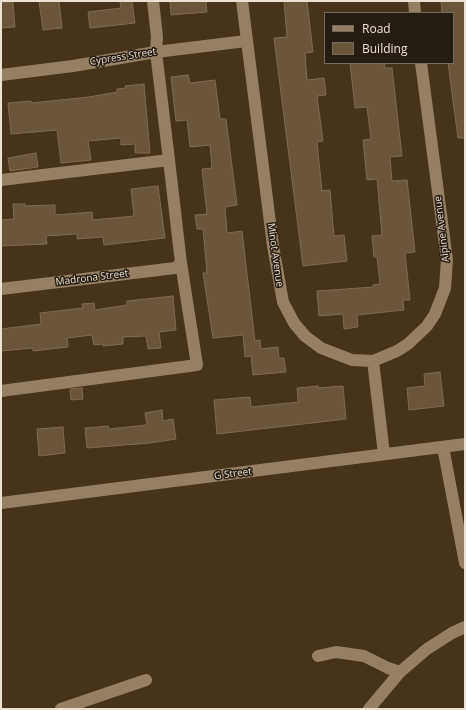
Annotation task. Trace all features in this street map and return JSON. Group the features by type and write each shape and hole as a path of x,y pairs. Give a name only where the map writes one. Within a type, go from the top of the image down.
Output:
{"street":[{"path":"1,391 197,366 181,263 156,52 157,37 152,1"},
{"name":"Minot Avenue","path":"242,1 273,246 283,302 294,323 305,336 321,348 352,360 373,361"},
{"path":"414,1 415,12"},
{"name":"Cypress Street","path":"1,74 74,66 156,52 246,41"},
{"name":"Alpine Avenue","path":"373,361 397,352 418,336 435,314 445,288 447,260 422,64"},
{"path":"1,180 169,160"},
{"name":"Madrona Street","path":"1,289 175,268 181,263"},
{"path":"373,361 384,454"},
{"name":"G Street","path":"1,503 465,444"},
{"path":"443,447 465,563"},
{"path":"369,709 400,672 427,649 452,633 465,627"},
{"path":"318,656 336,652 364,656 388,668 400,672"},
{"path":"61,709 146,680"}],"building":[{"path":"39,1 59,1 62,28 43,30"},
{"path":"120,1 132,1 135,23 90,28 88,12 121,8"},
{"path":"170,1 206,1 207,12 171,15"},
{"path":"284,1 307,1 313,52 305,53 307,80 324,78 326,95 317,96 323,141 317,142 322,191 330,190 334,236 344,235 347,261 303,266 274,38 287,37"},
{"path":"441,1 465,1 465,138 458,138 448,64 454,64 454,12 442,12"},
{"path":"13,2 15,27 1,28 1,3"},
{"path":"350,64 384,64 385,68 392,68 402,156 390,157 392,181 407,180 415,252 405,253 410,300 403,300 404,310 357,315 358,327 344,329 343,314 319,316 317,291 373,287 373,285 380,284 377,257 374,257 372,236 382,235 377,179 367,180 363,140 371,139 367,107 355,108"},
{"path":"188,75 190,83 215,80 220,119 226,119 237,205 225,207 227,233 242,231 255,341 260,340 261,349 278,347 279,358 284,358 286,372 253,375 251,356 245,357 243,335 213,338 203,273 207,273 203,229 197,229 195,215 207,214 202,169 212,168 210,145 190,147 187,120 176,121 171,77"},
{"path":"144,84 150,153 135,153 135,144 121,145 121,138 88,141 91,160 61,163 57,130 11,134 8,103 31,101 31,103 89,97 117,92 117,89 126,88 125,86"},
{"path":"36,153 38,167 10,171 8,158"},
{"path":"158,186 165,238 104,245 103,237 77,239 77,234 46,236 47,244 1,246 1,220 14,219 13,204 25,204 25,206 55,205 55,215 92,212 93,220 134,216 131,189"},
{"path":"173,296 176,330 159,332 161,348 148,349 146,336 123,337 123,344 103,346 103,344 94,345 92,335 67,338 68,347 33,351 33,348 1,351 1,329 41,324 40,313 83,308 82,304 94,303 95,310 127,305 127,301"},
{"path":"440,372 444,406 409,410 407,388 425,386 424,374"},
{"path":"318,386 318,388 343,386 346,419 217,434 214,400 250,397 251,407 298,402 297,388"},
{"path":"82,388 83,399 71,400 70,389"},
{"path":"162,410 163,421 173,419 176,439 150,443 87,448 85,428 108,426 109,429 147,425 145,413"},
{"path":"63,427 65,453 39,456 37,429"}]}
